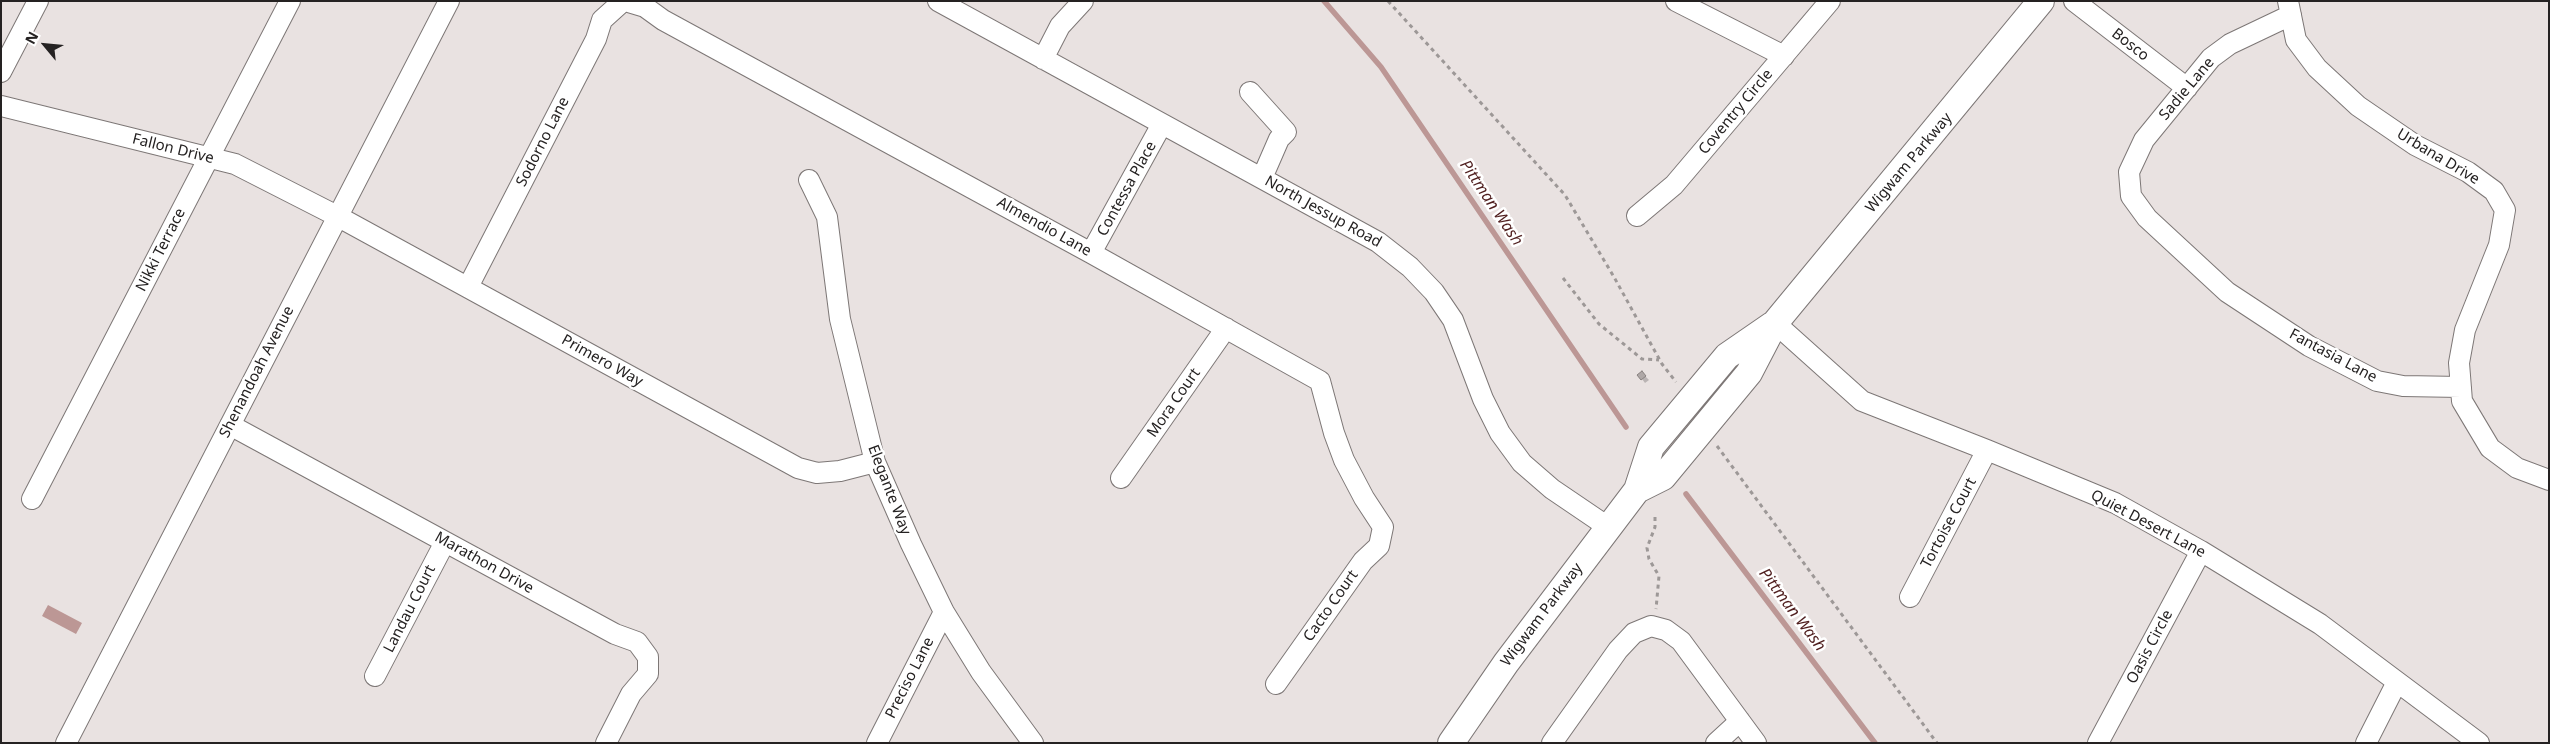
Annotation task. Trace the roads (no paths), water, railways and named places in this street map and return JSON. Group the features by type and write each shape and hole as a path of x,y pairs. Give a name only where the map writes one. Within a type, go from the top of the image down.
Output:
{"main road":[{"name":"Wigwam Parkway","path":"1451,743 1506,663 1637,490 1651,448 1689,400 1727,356 1775,323 2041,1"}],"street":[{"path":"1,72 38,1"},
{"name":"Nikki Terrace","path":"32,498 290,1"},
{"name":"Shenandoah Avenue","path":"66,743 336,216 449,1"},
{"name":"Almendio Lane","path":"624,1 645,6 663,20 1091,253 1320,382 1334,433 1344,460 1364,498 1384,527"},
{"name":"Sodorno Lane","path":"468,287 596,39 602,20 624,1"},
{"name":"North Jessup Road","path":"938,1 1378,242 1410,266 1434,292 1453,320 1483,400 1500,433 1522,463 1552,489 1608,527"},
{"path":"1676,1 1784,56"},
{"name":"Coventry Circle","path":"1637,216 1674,184 1830,1"},
{"name":"Bosco","path":"2074,1 2186,88"},
{"path":"1042,58 1074,4"},
{"name":"Sadie Lane","path":"2129,184 2129,172 2144,140 2211,58 2230,44 2290,8"},
{"name":"Urbana Drive","path":"2290,8 2296,40 2317,68 2351,99 2415,145 2468,172 2494,191 2505,210 2499,245 2466,330 2459,363 2461,386"},
{"path":"1250,92 1286,132 1279,139 1262,178"},
{"name":"Fallon Drive","path":"1,106 235,164 336,216"},
{"name":"Contessa Place","path":"1091,253 1162,124"},
{"name":"Elegante Way","path":"809,180 827,217 840,319 875,462 911,544 944,612 981,672 1033,743"},
{"name":"Fantasia Lane","path":"2129,184 2131,196 2147,218 2227,292 2309,346 2377,381 2403,386 2461,386"},
{"name":"Primero Way","path":"336,216 798,468 817,473 840,471 875,462"},
{"name":"Quiet Desert Lane","path":"1775,323 1803,346 1862,401 1988,450 2115,503 2201,551 2320,624 2479,743"},
{"name":"Mora Court","path":"1121,478 1226,328"},
{"path":"2461,386 2462,401 2490,448 2517,468 2549,480"},
{"name":"Marathon Drive","path":"230,425 615,634 637,642 648,657 648,674 631,694 606,743"},
{"name":"Tortoise Court","path":"1910,597 1988,450"},
{"name":"Cacto Court","path":"1276,684 1363,561 1379,546 1384,527"},
{"name":"Landau Court","path":"375,676 444,542"},
{"name":"Oasis Circle","path":"2098,743 2201,551"},
{"name":"Preciso Lane","path":"876,743 944,612"},
{"path":"1552,743 1618,650 1634,633 1653,626 1666,630 1681,641 1756,743"},
{"path":"2366,743 2398,682"},
{"path":"1716,743 1740,721"}],"waterway":[{"name":"Pittman Wash","path":"1324,1 1381,67 1626,427"},
{"name":"Pittman Wash","path":"1686,494 1875,743"}]}
